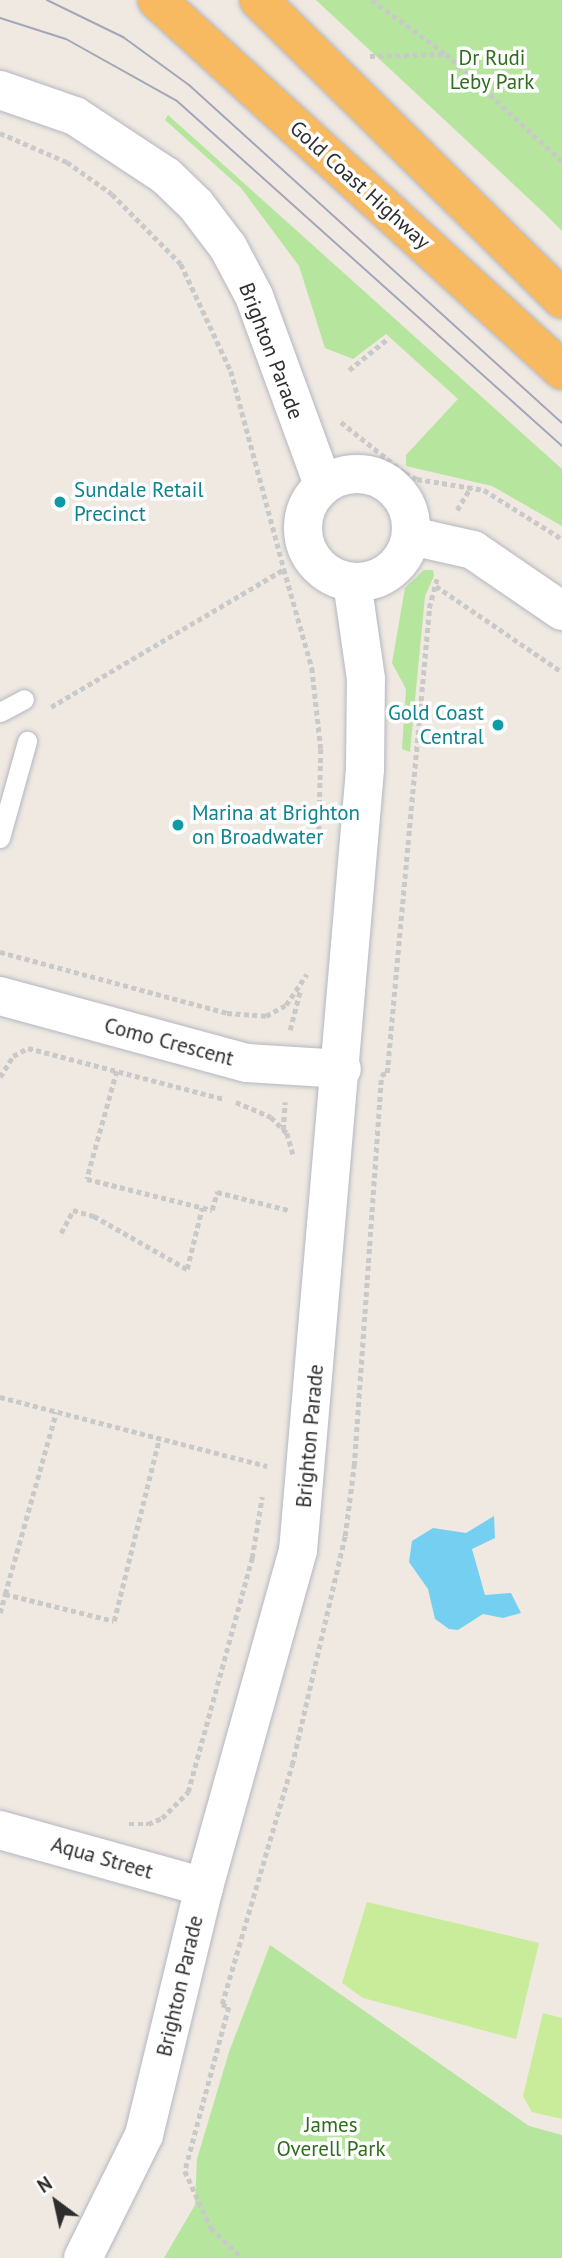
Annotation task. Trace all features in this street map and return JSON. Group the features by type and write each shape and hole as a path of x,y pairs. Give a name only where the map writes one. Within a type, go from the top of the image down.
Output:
{"highway":[{"name":"Gold Coast Highway","path":"157,0 562,370"},
{"path":"259,0 562,299"}],"street":[{"name":"Brighton Parade","path":"0,90 75,116 166,176 196,205 228,247 254,296 323,485"},
{"path":"353,473 385,480 406,504 411,536 406,551 384,575 352,582 325,572 303,536 306,508 323,485 353,473"},
{"path":"411,536 473,550 562,611"},
{"name":"Brighton Parade","path":"83,2258 144,2135 204,1887 298,1550 342,1069 365,769 366,679 352,582"},
{"name":"Como Crescent","path":"0,996 247,1063 342,1069"},
{"name":"Aqua Street","path":"0,1830 204,1887"}],"lane":[{"path":"0,712 24,699"},
{"path":"0,838 27,741"}],"path":[{"path":"372,0 446,54 562,161"},
{"path":"317,57 446,54"},
{"path":"0,133 67,162 101,186 181,264 231,370 301,622 317,709 319,838"},
{"path":"349,370 386,340"},
{"path":"48,709 285,569"},
{"path":"436,586 562,672"},
{"path":"0,952 227,1013 266,1016 300,990 308,964"},
{"path":"0,1077 13,1056 28,1048 244,1104 271,1117 287,1133 292,1163"},
{"path":"117,1071 87,1179 212,1210 217,1192 288,1210"},
{"path":"287,1223 289,1198"},
{"path":"61,1233 73,1210 94,1216 187,1269 202,1208"},
{"path":"0,1396 267,1469 268,1455"},
{"path":"0,1613 56,1412"},
{"path":"5,1594 114,1621 159,1439"},
{"path":"121,1822 148,1824 162,1818 188,1792 252,1558 263,1494"},
{"path":"179,1988 229,2007 185,2171 211,2228 242,2258"}],"green space":[{"name":"Dr Rudi Leby Park","path":"316,0 562,0 562,231 542,211"},
{"path":"168,115 562,469 562,526 492,486 406,466 406,455 458,399 386,334 353,359 325,348 299,266 241,188 165,120"},
{"path":"424,570 433,570 434,576 425,596 410,752 402,749 406,689 392,663 405,588"},
{"path":"367,1902 539,1943 516,2039 363,1998 342,1983"},
{"name":"James Overell Park","path":"270,1945 529,2126 562,2135 562,2258 164,2258 195,2205 197,2159 229,2052"},
{"path":"543,2013 562,2018 562,2119 532,2112 523,2096"}],"water":[{"path":"494,1516 495,1538 472,1549 485,1595 511,1593 521,1613 503,1618 483,1614 458,1630 449,1629 435,1619 428,1589 409,1562 412,1541 433,1528 466,1533"}],"tram line":[{"path":"47,0 123,37 189,85 562,423"},
{"path":"0,18 66,39 177,101 562,446"}],"place":[{"name":"Sundale Retail Precinct","path":"60,502"},
{"name":"Gold Coast Central","path":"498,725"},
{"name":"Marina at Brighton on Broadwater","path":"178,825"}]}
